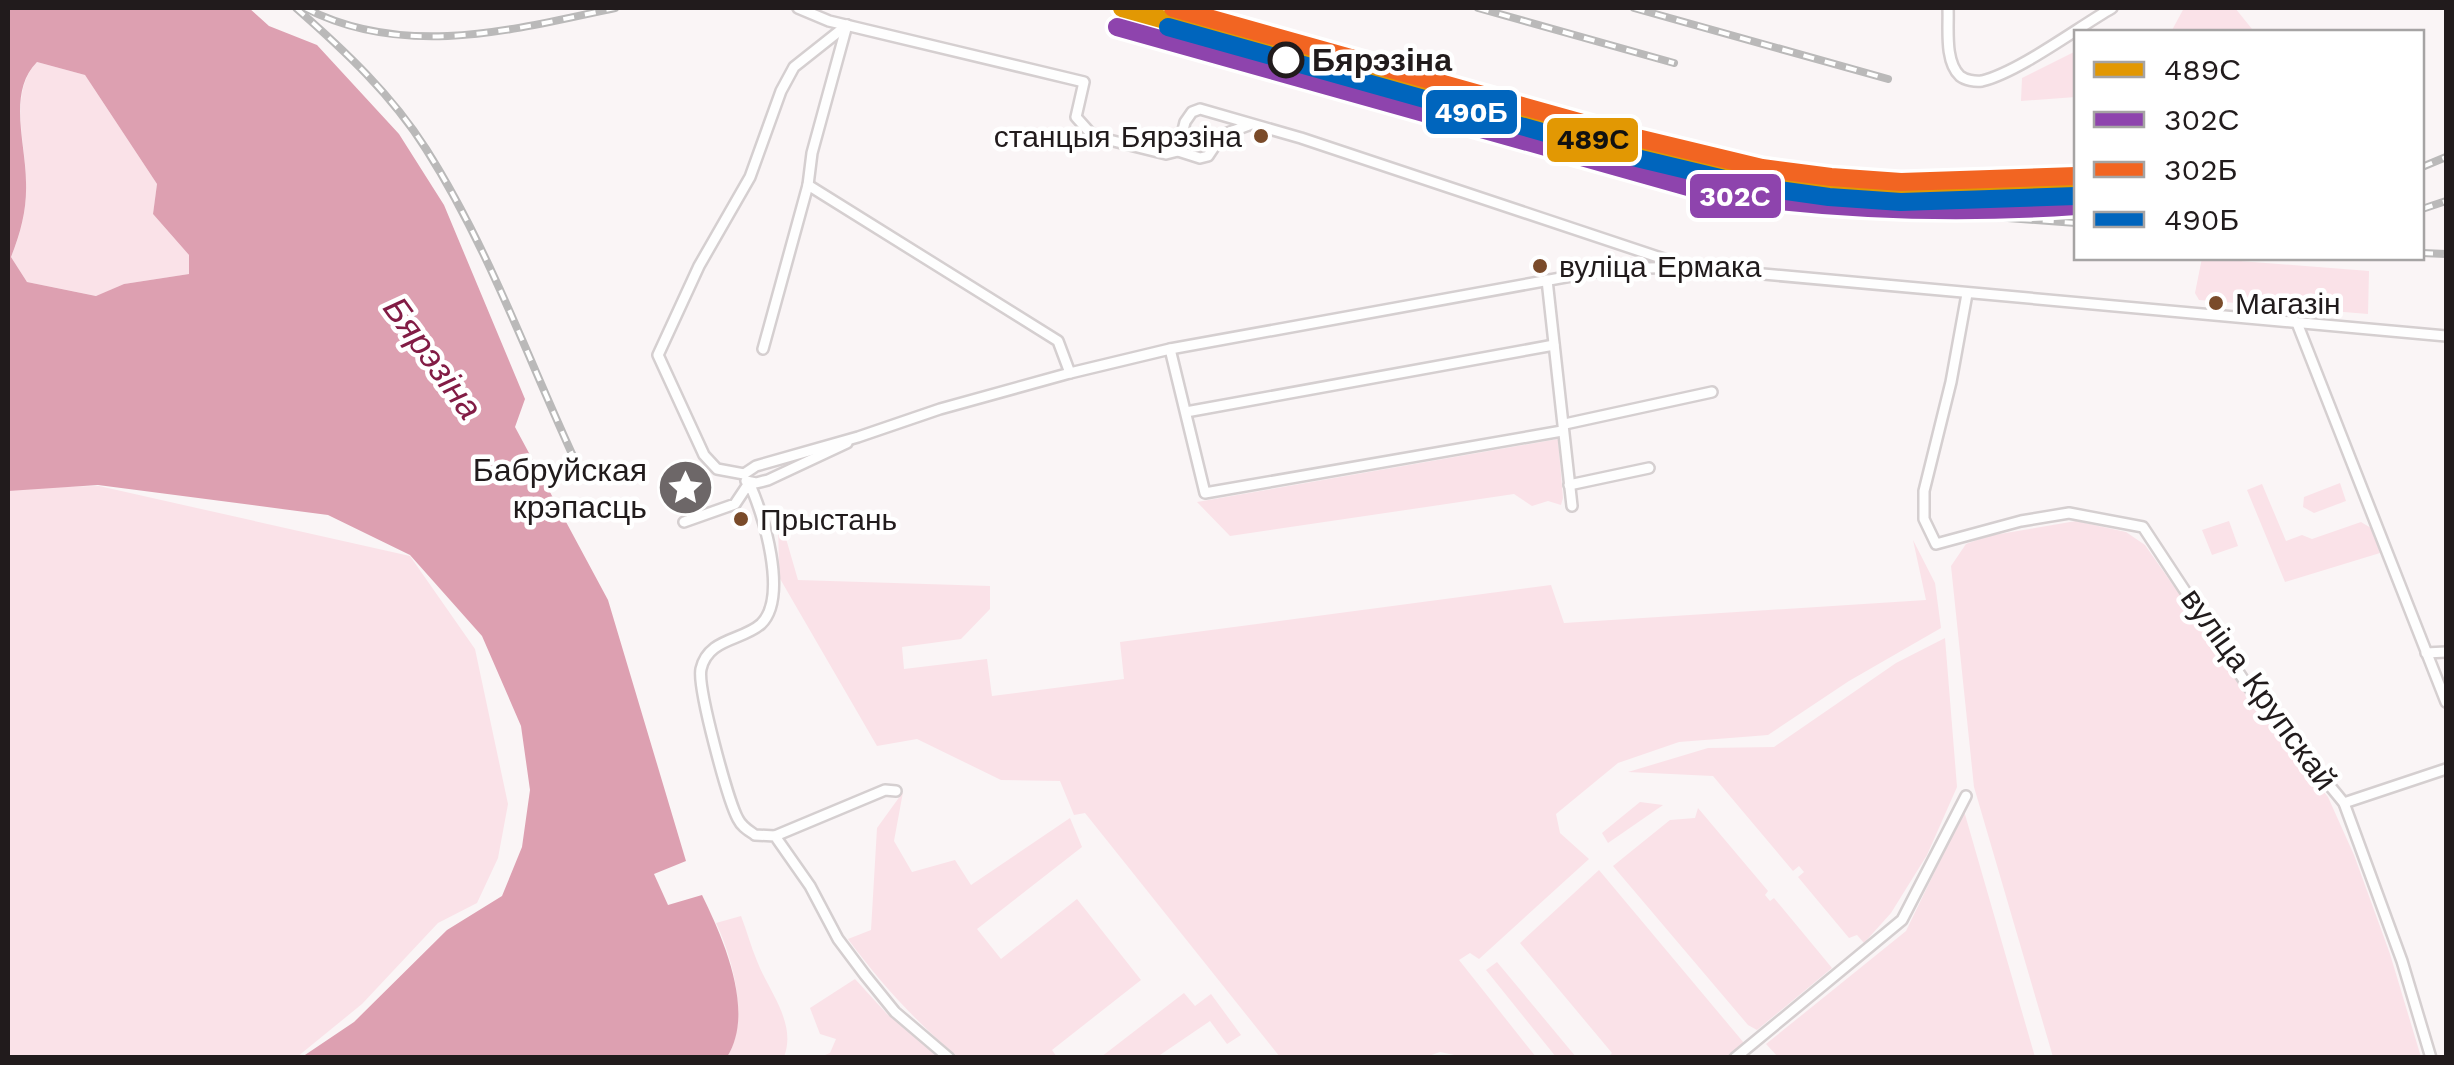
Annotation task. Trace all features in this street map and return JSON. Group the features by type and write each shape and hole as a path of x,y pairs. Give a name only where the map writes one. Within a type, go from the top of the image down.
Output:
{"street":[{"path":"798,8 812,15 1084,82 1076,118 1093,136 1200,158 1208,156 1222,135 1249,126"},
{"path":"1948,8 1954,66 1962,78 1978,82 2007,71 2074,31"},
{"path":"2075,30 2112,8"},
{"path":"764,348 847,24"},
{"path":"847,24 794,67 750,177 692,281 658,355 709,462 717,469 746,479 768,480 858,437"},
{"path":"1178,151 1185,122 1192,112 1200,110 1301,138 1686,266"},
{"path":"808,185 1058,341 1070,372"},
{"path":"684,522 734,504 756,466 1070,372 1170,349 1610,270 1686,266 2446,336"},
{"path":"1548,280 1572,506"},
{"name":"вуліца Крупскай","path":"1967,294 1924,492 1924,519 1936,544 2069,513 2143,527 2248,685 2344,803 2402,960 2430,1058"},
{"path":"2297,323 2446,702"},
{"path":"1186,412 1554,345"},
{"path":"1170,349 1204,492 1564,428 1712,392"},
{"path":"1569,485 1649,468"},
{"path":"746,479 766,530 772,582 769,612 749,632 712,650 703,664 701,682 738,820 755,835 775,836 886,790 896,791"},
{"path":"2426,653 2446,652"},
{"path":"2344,803 2446,769"},
{"path":"1734,1058 1902,920 1966,796"},
{"path":"775,836 865,976 896,1012 949,1058"}],"shaded area":[{"path":"2184,8 2235,8 2252,29 2251,30 2172,30"},
{"path":"2074,52 2074,97 2021,101 2022,78"},
{"path":"37,62 85,75 157,184 153,214 189,255 189,274 124,284 97,296 27,282 11,257 25,202 23,88"},
{"path":"2202,260 2369,271 2368,314 2199,300 2195,293"},
{"path":"1558,439 1561,505 1548,501 1532,506 1514,494 1230,536 1197,502"},
{"path":"2340,483 2346,501 2314,513 2303,507 2304,497"},
{"path":"2262,484 2286,541 2302,535 2312,539 2361,522 2371,528 2380,553 2285,582 2247,490"},
{"path":"99,486 410,556 475,649 508,804 498,858 477,903 438,923 362,1004 297,1057 8,1057 8,488"},
{"path":"778,511 798,580 990,586 990,609 961,639 902,647 904,669 987,659 992,696 1124,679 1120,642 1551,585 1564,623 1926,600 1913,540 1935,583 1941,628 1849,681 1768,735 1679,742 1618,763 1556,814 1560,833 1589,859 1479,959 1470,953 1459,960 1536,1057 1464,1057 1440,1052 1423,1058 1280,1057 1085,813 1074,815 1060,781 1001,780 917,739 877,746 779,577"},
{"path":"2076,521 2126,532 2145,545 2274,730 2328,797 2390,954 2421,1057 2053,1057 1974,787 1951,566 1966,544 1988,536"},
{"path":"2229,521 2238,546 2212,555 2202,530"},
{"path":"1945,638 1957,787 1927,855 1891,913 1864,943 1857,935 1849,938 1798,877 1804,872 1799,866 1793,871 1713,776 1628,772 1708,748 1774,747 1896,663"},
{"path":"903,792 894,841 912,872 955,860 971,885 1070,818 1082,847 977,929 1001,959 1077,899 1141,980 1052,1050 1057,1057 958,1057 900,1002 848,939 871,930 877,828"},
{"path":"1640,802 1663,805 1608,843 1602,833"},
{"path":"1698,808 1768,891 1765,895 1770,901 1774,898 1832,968 1757,1030 1748,1025 1613,866 1670,820 1695,818"},
{"path":"1964,811 2035,1057 1778,1057 1766,1044 1906,931"},
{"path":"1599,870 1744,1043 1727,1057 1608,1057 1612,1053 1520,943"},
{"path":"741,916 784,1020 784,1057 727,1057 734,1042 738,1008 733,972 716,923"},
{"path":"1497,962 1576,1057 1556,1057 1486,970"},
{"path":"855,979 887,1014 939,1057 820,1057 830,1053 836,1039 820,1034 810,1008"},
{"path":"1184,993 1195,1006 1211,994 1241,1035 1227,1044 1210,1021 1157,1057 1101,1057"}],"water":[{"path":"8,8 249,8 269,26 317,45 399,134 444,205 525,399 515,427 608,600 686,861 654,874 668,905 702,895 733,975 738,1019 727,1057 302,1057 354,1022 447,930 502,896 522,847 530,790 521,726 482,636 410,555 328,515 98,485 8,491","holes":["37,62 85,75 157,184 153,214 189,255 189,274 124,284 96,296 27,282 11,257 25,202 20,103 28,74"]}],"railway":[{"path":"296,8 366,74 426,149 489,266 579,469"},
{"path":"305,8 343,24 381,33 420,36 498,31 615,8"},
{"path":"1478,8 1674,63"},
{"path":"1634,8 1888,79"},
{"path":"2424,166 2446,157"},
{"path":"2424,208 2446,201"},
{"path":"1955,214 2074,223"},
{"path":"2424,253 2446,254"}],"transit line":[{"name":"489С","path":"1122,8 1709,172 1892,189 2074,186"},
{"name":"302Б","path":"1173,8 1629,136 1762,168 1901,182 2074,176"},
{"name":"302С","path":"1117,27 1706,192 1891,209 2074,206"},
{"name":"490Б","path":"1168,27 1624,155 1758,187 1901,202 2074,196"}],"place":[{"name":"Бярэзіна","path":"1286,60"},
{"name":"станцыя Бярэзіна","path":"1261,136"},
{"name":"вуліца Ермака","path":"1540,266"},
{"name":"Магазін","path":"2216,303"},
{"name":"Бабруйская крэпасць","path":"686,488"},
{"name":"Прыстань","path":"741,519"}]}
